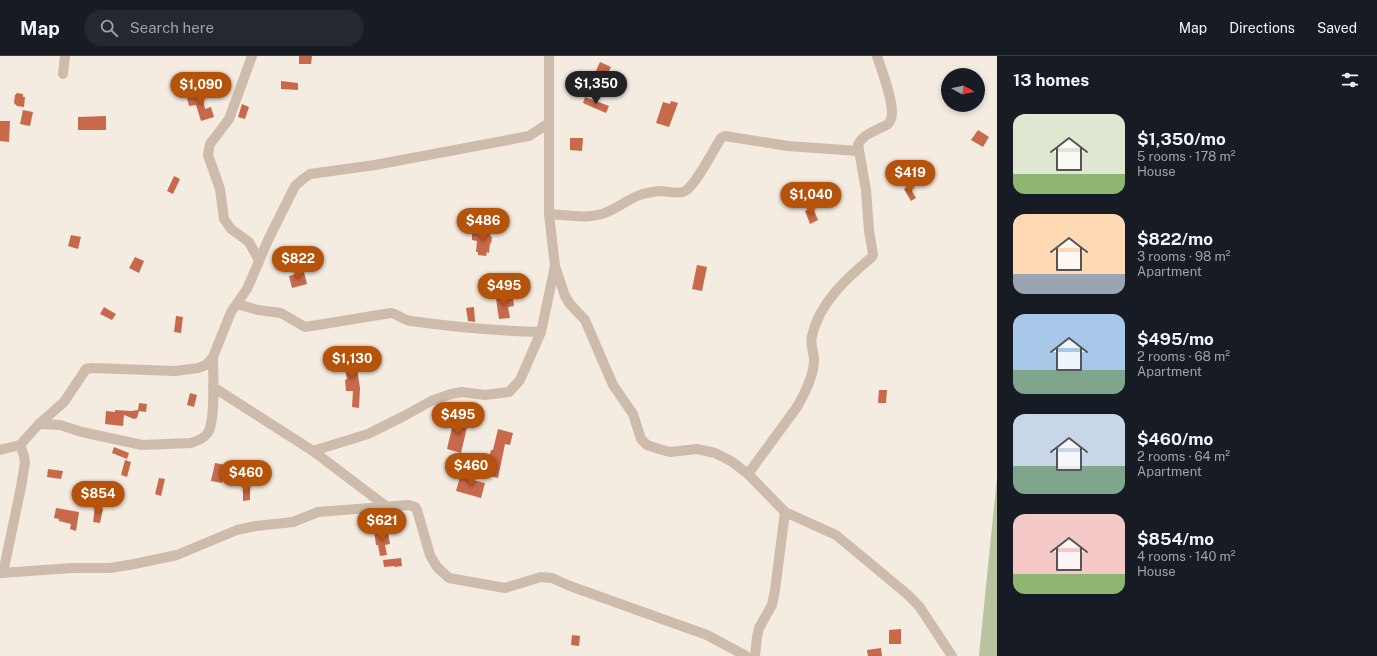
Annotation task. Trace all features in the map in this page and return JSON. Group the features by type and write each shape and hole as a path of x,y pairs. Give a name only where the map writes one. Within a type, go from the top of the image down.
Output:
{"street":[{"path":"63,74 65,56"},
{"path":"252,56 229,119 210,144 208,155 220,189 224,219 231,229 249,242 259,260"},
{"path":"548,56 549,214 555,266 565,296 570,304 585,320 613,385 633,414 641,439 647,445 670,452 697,449 731,461 748,474 785,512 836,535 907,594 919,606 952,656"},
{"path":"748,474 797,407 803,396 811,378 814,363 811,337 816,322 827,302 838,287 872,257 873,254 869,231 866,190 858,145 860,139 886,126 891,120 892,113 885,78 876,56"},
{"path":"0,450 20,445 39,424 64,402 86,369 187,371 206,365 213,357 228,318 247,289 259,260 295,186 310,174 375,165 529,136 549,123"},
{"path":"549,214 600,215 609,212 643,194 660,191 677,193 684,192 690,187 721,138 725,136 788,146 858,151"},
{"path":"313,451 368,434 431,401 451,394 462,392 485,395 509,392 520,380 541,332 555,266"},
{"path":"238,304 258,310 282,313 305,327 394,313 406,320 474,329 541,332"},
{"path":"39,424 60,425 82,432 142,445 191,443 204,438 210,430 212,421 213,357"},
{"path":"213,387 313,451 387,506"},
{"path":"20,445 25,462 2,573 78,568 110,568 134,564 177,555 236,530 293,522 318,512 409,504 417,510 430,555 437,567 449,578 505,588 541,577 552,578 583,591 707,634 746,656"},
{"path":"755,656 759,628 772,605 785,512"}],"green space":[{"path":"997,477 997,656 979,656"}],"building":[{"path":"299,56 312,56 311,64 299,64"},
{"path":"600,62 611,67 608,73 612,75 609,81 594,75"},
{"path":"222,77 231,80 227,93 216,89 218,82 220,83"},
{"path":"281,81 298,83 298,90 281,89"},
{"path":"201,90 205,109 211,107 214,117 201,121 196,105 189,106 187,98 194,96 193,92"},
{"path":"17,93 23,94 23,97 25,97 24,107 17,106 14,103 15,95"},
{"path":"585,97 609,106 606,113 583,103"},
{"path":"671,101 678,103 669,127 656,123 663,102 670,104"},
{"path":"242,104 249,107 245,119 238,117"},
{"path":"23,110 33,112 30,126 20,124"},
{"path":"106,116 106,130 78,130 78,117"},
{"path":"0,121 10,121 9,142 0,141"},
{"path":"978,130 989,137 983,147 971,140"},
{"path":"570,138 583,138 582,151 570,150"},
{"path":"174,176 180,179 173,194 167,191"},
{"path":"909,186 916,198 911,201 904,189"},
{"path":"813,208 818,220 810,224 805,211"},
{"path":"478,231 491,233 491,244 490,243 489,253 487,252 486,256 478,255 478,252 476,252 477,241 472,240 472,233 478,234"},
{"path":"71,235 81,237 78,249 68,246"},
{"path":"135,257 144,261 139,273 129,268"},
{"path":"697,265 707,267 702,291 692,289"},
{"path":"304,272 307,284 292,288 289,276"},
{"path":"513,297 514,306 508,307 510,318 499,319 496,299"},
{"path":"104,307 116,314 112,320 100,314"},
{"path":"474,307 475,322 468,321 466,308"},
{"path":"176,316 183,317 181,333 174,332"},
{"path":"355,356 360,388 359,408 352,407 353,391 346,391 345,380 347,379 343,358"},
{"path":"879,390 887,390 886,403 878,403"},
{"path":"190,393 197,395 194,407 187,405"},
{"path":"139,403 147,404 146,412 139,411 137,418 134,419 124,415 123,426 105,424 106,411 115,412 115,410 138,410"},
{"path":"454,419 468,423 461,453 447,449"},
{"path":"498,429 513,433 510,445 505,444 498,478 485,475"},
{"path":"114,447 129,453 127,459 112,453"},
{"path":"125,460 131,462 127,477 121,475"},
{"path":"215,463 226,465 222,483 211,481"},
{"path":"48,469 63,471 61,479 47,477"},
{"path":"460,477 485,483 481,498 456,491"},
{"path":"159,478 165,479 161,496 155,494"},
{"path":"250,486 250,500 243,501 243,487"},
{"path":"56,508 79,512 76,531 70,529 71,524 54,518"},
{"path":"95,508 103,509 100,523 93,522"},
{"path":"380,530 381,534 388,532 390,544 385,545 387,555 380,556 378,545 376,545 374,531"},
{"path":"401,558 402,566 384,567 383,560"},
{"path":"901,629 901,644 889,644 889,630"},
{"path":"572,635 580,636 579,646 571,645"},
{"path":"881,648 882,656 868,656 867,650"}]}
